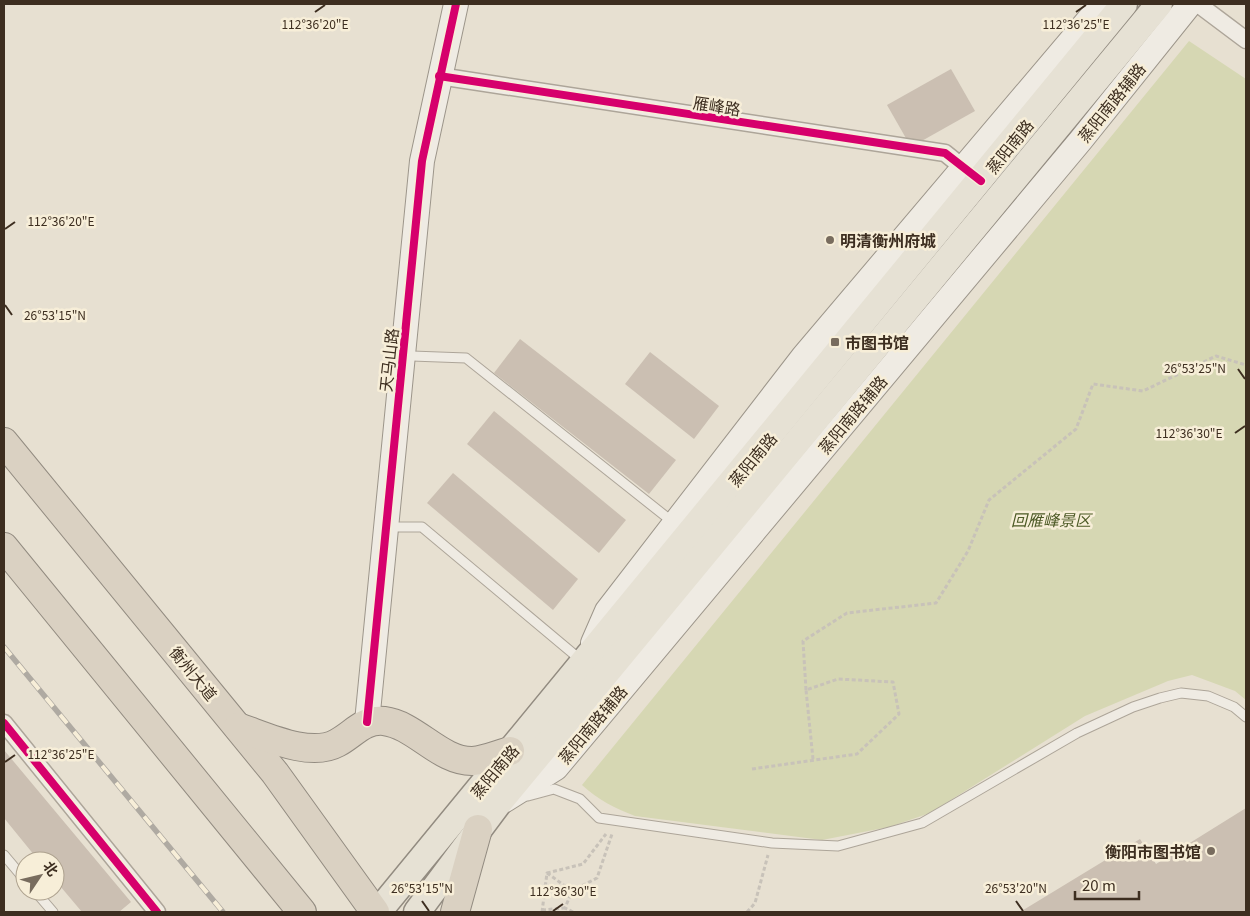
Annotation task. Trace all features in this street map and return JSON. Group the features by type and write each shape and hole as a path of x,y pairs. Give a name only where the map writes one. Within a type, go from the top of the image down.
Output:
{"highway":[{"name":"衡州大道","path":"4,442 275,772 376,912"},
{"path":"4,546 296,907"},
{"path":"237,726 288,745 320,748 337,743 376,722 406,729 431,745 457,758 473,761 510,752"},
{"path":"455,912 478,829"}],"main road":[{"name":"蒸阳南路","path":"376,912 584,662 682,529 972,174 1124,4"},
{"name":"蒸阳南路","path":"416,912 497,805 1159,4"}],"street":[{"name":"天马山路","path":"376,722 398,527 431,157 456,4"},
{"name":"天马山路","path":"376,722 422,161 464,4"},
{"path":"972,174 1102,4"},
{"name":"蒸阳南路辅路","path":"497,805 556,768 1081,140 1190,4"},
{"path":"1198,4 1246,40"},
{"name":"雁峰路","path":"444,77 945,153 972,174"},
{"path":"4,723 158,912"}],"lane":[{"path":"412,356 466,358 682,529"},
{"path":"398,527 422,527 584,662"},
{"path":"497,805 554,789 580,799 599,818 617,819 772,843 838,846 922,823 1077,733 1133,707 1160,698 1181,693 1208,696 1234,707 1246,717"},
{"path":"4,855 15,868"},
{"path":"44,901 53,912"}],"path":[{"path":"813,759 803,641 847,613 936,602 968,551 989,500 1076,429 1093,384 1143,391 1216,356 1246,365"},
{"path":"752,768 857,754 899,714 893,682 838,679 806,690"},
{"path":"547,873 583,864 617,819"},
{"path":"565,908 572,891 597,878 617,819"},
{"path":"747,912 755,902 772,843"},
{"path":"547,873 572,891"},
{"path":"547,873 542,911 565,908 573,912"}],"green space":[{"name":"回雁峰景区","path":"1189,41 1246,79 1246,700 1235,691 1192,675 1168,681 1085,716 930,813 889,827 822,840 635,816 594,795 582,785"}],"building":[{"path":"951,69 975,111 911,147 887,105"},
{"path":"520,339 676,460 649,494 494,373"},
{"path":"650,352 719,406 694,439 625,384"},
{"path":"494,411 626,520 599,553 467,444"},
{"path":"453,473 578,579 553,610 427,503"},
{"path":"4,750 131,902 119,912 82,912 65,892 65,851 31,851 4,818"},
{"name":"衡阳市图书馆","path":"1246,808 1246,912 1020,912 1140,839 1156,864"}],"railway":[{"path":"4,647 223,912"}],"cycle path":[{"path":"367,722 422,161 456,4"},
{"path":"439,76 945,153 981,181"},
{"path":"4,723 157,912"}],"place":[{"name":"明清衡州府城","path":"830,240"},
{"name":"市图书馆","path":"835,342"},
{"name":"衡阳市图书馆","path":"1211,851"}]}
